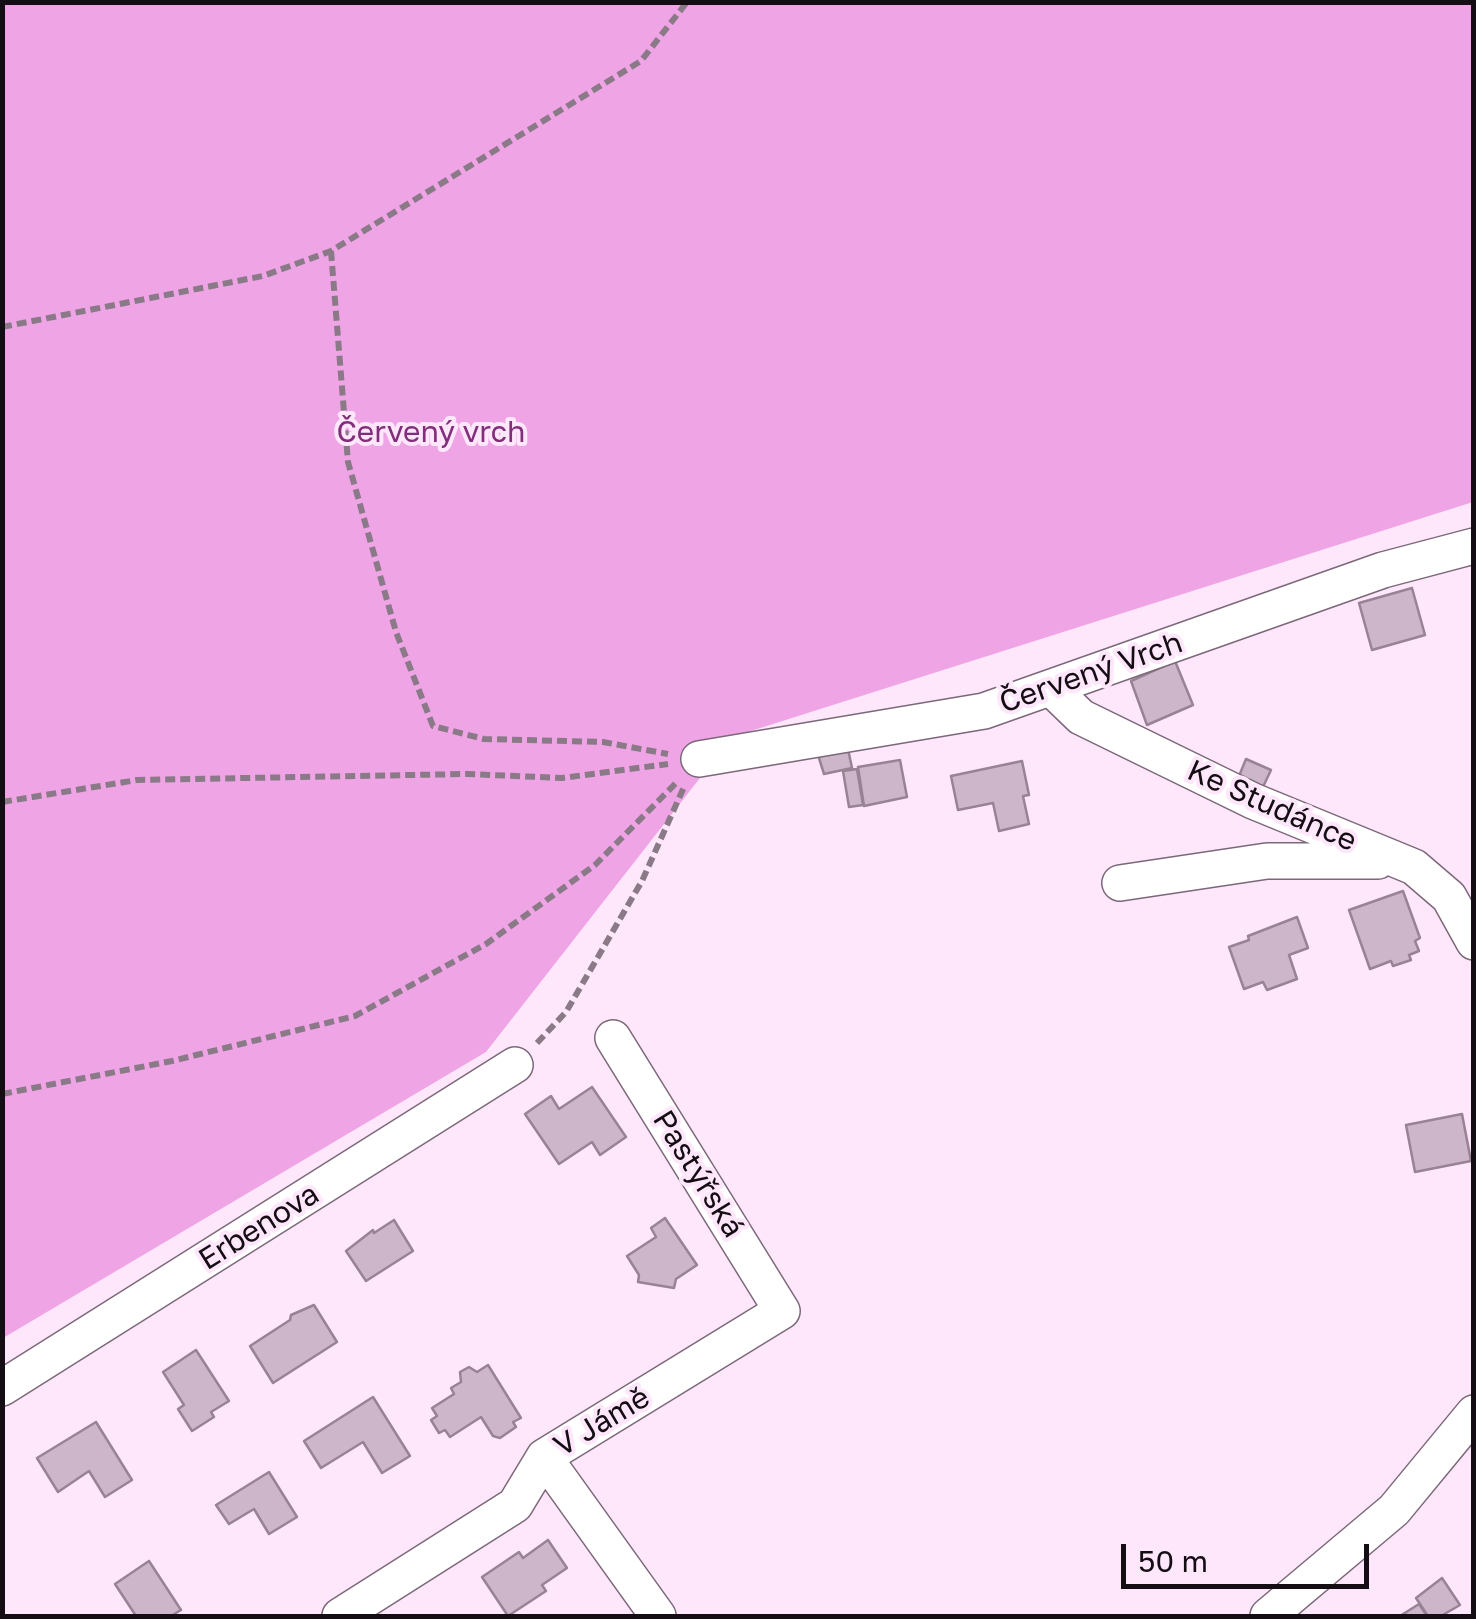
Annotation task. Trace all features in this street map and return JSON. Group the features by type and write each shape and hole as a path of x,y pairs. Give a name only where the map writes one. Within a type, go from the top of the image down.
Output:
{"street":[{"name":"Červený Vrch","path":"699,759 984,710 1382,570 1474,546"},
{"name":"Ke Studánce","path":"1051,688 1081,717 1254,801 1414,867 1449,897 1474,942"},
{"path":"1120,883 1268,861 1394,861"},
{"name":"Pastýřská","path":"613,1038 782,1311"},
{"name":"Erbenova","path":"2,1388 516,1066"},
{"name":"V Jámě","path":"340,1616 515,1505 544,1457 782,1311"},
{"path":"1268,1616 1394,1510 1474,1413"},
{"path":"544,1457 658,1616"}],"path":[{"path":"2,328 263,276 330,251 641,61 687,2"},
{"path":"330,251 348,462 396,632 433,726 484,738 603,742 699,759"},
{"path":"2,802 138,780 467,774 562,778 699,759"},
{"path":"516,1066 566,1012 642,881 669,816 699,759"},
{"path":"2,1094 172,1061 355,1016 486,944 595,865 699,759"}],"green space":[{"name":"Červený vrch","path":"2,3 1473,3 1473,502 732,737 486,1052 3,1338"}],"building":[{"path":"1412,588 1425,635 1372,650 1359,603"},
{"path":"1175,661 1193,705 1147,725 1131,681"},
{"path":"848,749 852,768 824,774 818,755"},
{"path":"1246,759 1271,770 1263,787 1239,776"},
{"path":"900,760 907,797 864,806 858,767"},
{"path":"1022,761 1029,795 1023,796 1029,824 999,831 993,803 958,810 951,776"},
{"path":"857,769 863,805 849,807 843,771"},
{"path":"1403,891 1420,938 1415,941 1419,951 1409,955 1411,960 1393,966 1391,961 1370,969 1349,910"},
{"path":"1297,917 1308,948 1289,955 1297,979 1267,990 1263,982 1244,989 1229,947"},
{"path":"592,1087 626,1137 600,1155 592,1142 559,1164 525,1114 551,1096 559,1109"},
{"path":"1462,1114 1471,1161 1415,1172 1406,1125"},
{"path":"665,1218 697,1265 676,1279 674,1288 638,1282 639,1275 627,1256 656,1237 651,1228"},
{"path":"394,1220 413,1251 366,1281 346,1251"},
{"path":"314,1305 337,1342 273,1383 250,1346 290,1320 291,1315"},
{"path":"196,1350 229,1401 192,1431 178,1409 184,1405 163,1372"},
{"path":"488,1365 521,1418 513,1422 516,1427 500,1438 493,1436 481,1417 450,1437 445,1430 439,1433 431,1420 437,1416 432,1408 454,1394 451,1388 461,1382 460,1372 469,1367 477,1372"},
{"path":"373,1397 410,1456 382,1473 363,1442 321,1468 304,1441"},
{"path":"96,1422 132,1480 105,1497 89,1471 58,1492 37,1458"},
{"path":"269,1472 297,1517 269,1534 254,1509 229,1524 216,1505"},
{"path":"548,1540 567,1568 542,1585 546,1591 508,1616 482,1577 519,1552 523,1558"},
{"path":"149,1561 181,1610 171,1616 136,1616 115,1584"},
{"path":"1442,1578 1460,1605 1441,1616 1428,1616 1416,1598"},
{"path":"1419,1604 1427,1616 1400,1616"}]}
